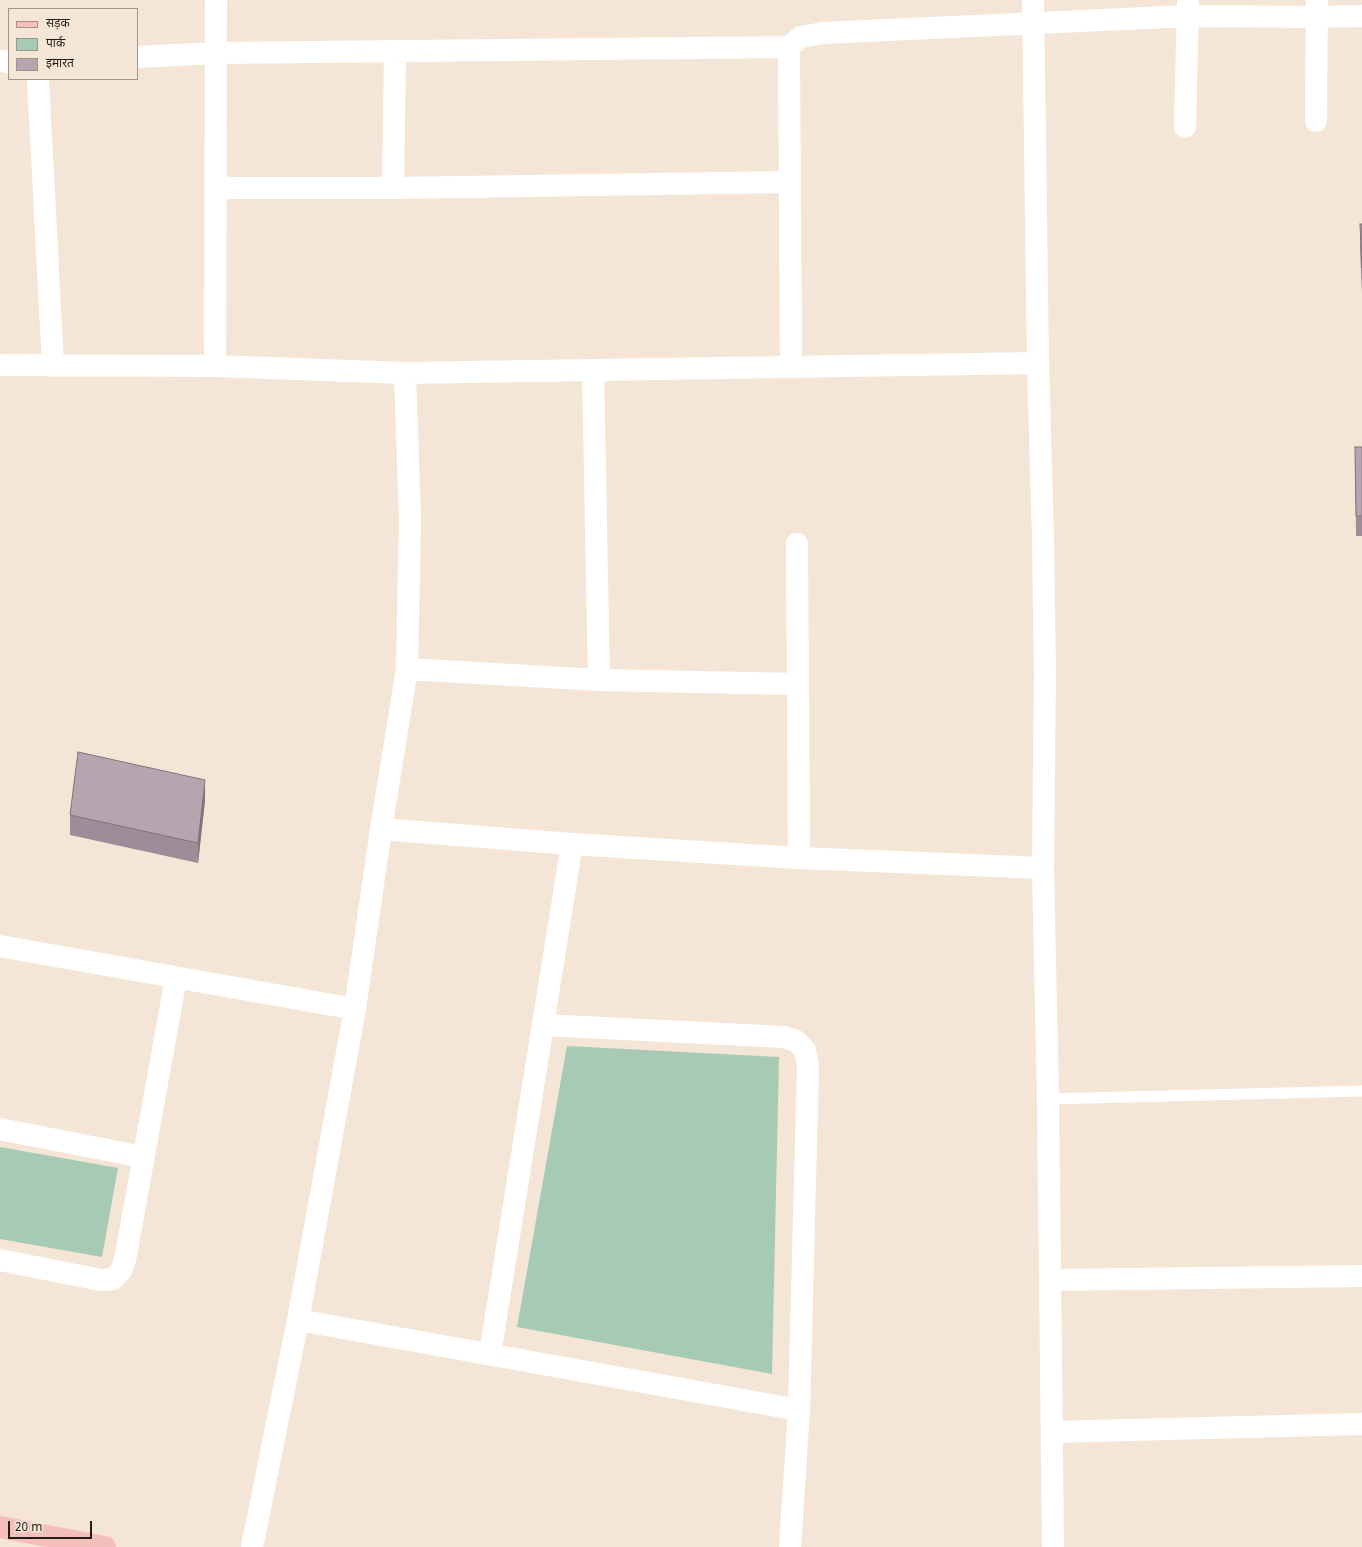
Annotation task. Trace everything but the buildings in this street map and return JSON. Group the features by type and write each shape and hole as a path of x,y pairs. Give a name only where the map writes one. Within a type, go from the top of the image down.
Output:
{"main road":[{"path":"0,1527 105,1547"}],"street":[{"path":"215,366 216,0"},
{"path":"1033,0 1038,363 1045,673 1043,868 1048,1099 1053,1547"},
{"path":"138,57 216,53 789,47 802,37 823,33 1033,22 1188,8 1317,8 1362,16"},
{"path":"1185,127 1188,8"},
{"path":"1316,121 1317,8"},
{"path":"789,47 790,367"},
{"path":"393,188 395,51"},
{"path":"38,80 53,366"},
{"path":"215,188 393,188 789,182"},
{"path":"0,365 215,366 405,373 1038,363"},
{"path":"593,370 599,680"},
{"path":"252,1547 298,1320 355,1009 381,829 407,668 410,520 405,373"},
{"path":"797,544 800,858"},
{"path":"407,668 599,680 798,684"},
{"path":"381,829 572,844 800,858 1043,868"},
{"path":"490,1354 572,844"},
{"path":"0,946 355,1009"},
{"path":"0,1260 101,1280 113,1278 122,1271 176,978"},
{"path":"543,1025 784,1037 796,1041 805,1050 808,1066 799,1410 790,1547"},
{"path":"0,1129 143,1157"},
{"path":"1050,1280 1362,1276"},
{"path":"298,1320 799,1410"},
{"path":"1052,1432 1362,1424"}],"lane":[{"path":"1048,1099 1362,1091"}],"green space":[{"path":"567,1046 779,1057 772,1374 517,1327"},
{"path":"0,1147 118,1168 102,1257 0,1239"}]}
